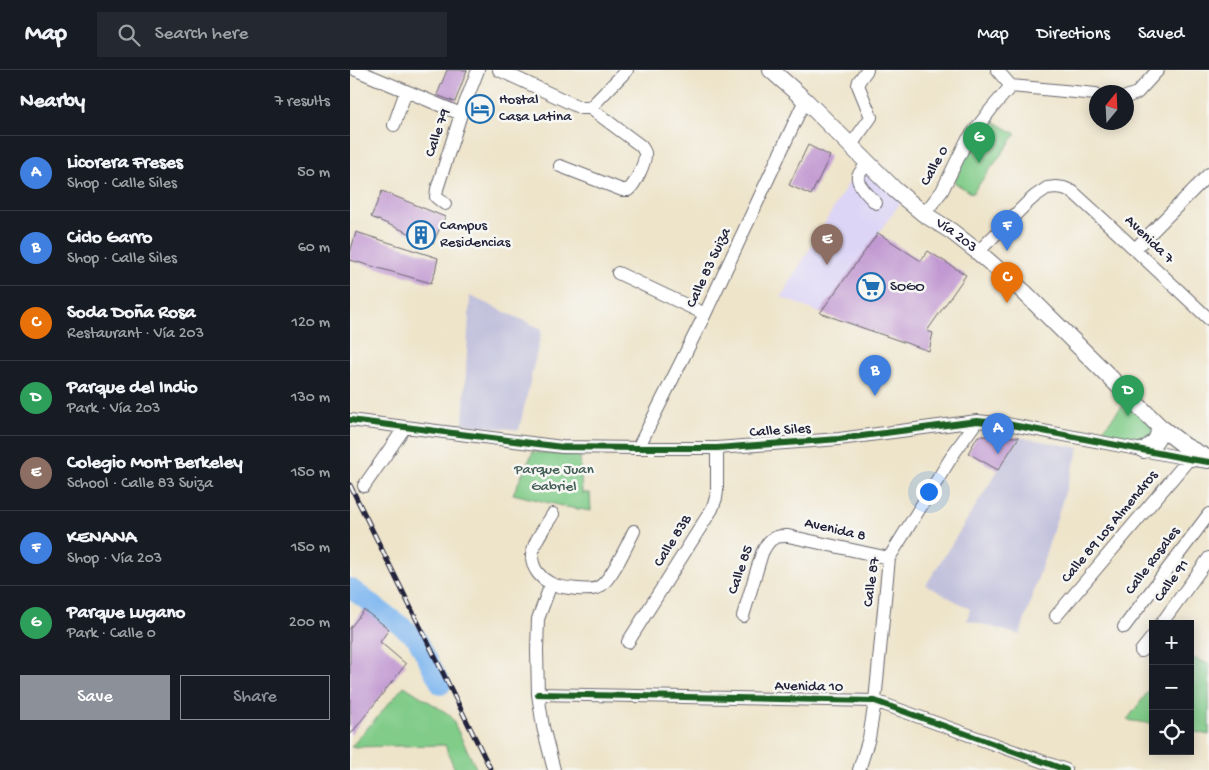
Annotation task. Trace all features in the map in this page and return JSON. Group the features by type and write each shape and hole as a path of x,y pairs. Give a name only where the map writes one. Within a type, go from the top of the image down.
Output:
{"main road":[{"name":"Vía 203","path":"772,70 805,100 895,190 924,214 951,231 978,252 1024,292 1159,426 1185,446 1209,460"},
{"path":"1144,450 1156,441 1159,435 1159,426"}],"street":[{"path":"356,70 461,114"},
{"name":"Calle 79","path":"445,204 436,197 436,189 478,70"},
{"path":"499,70 581,108 594,105 627,70"},
{"path":"851,145 871,117 858,85 867,70"},
{"path":"997,70 1012,86 1089,93"},
{"path":"1134,93 1158,70"},
{"name":"Calle 0","path":"924,214 942,191 966,142 1012,86"},
{"path":"394,125 406,91"},
{"name":"Calle 83 Suiza","path":"638,448 705,314 805,100"},
{"path":"560,166 622,190 628,190 633,186 645,152 641,146 594,105"},
{"path":"867,163 858,180 876,203"},
{"path":"1135,250 1209,175"},
{"name":"Avenida 7","path":"978,252 1035,196 1047,188 1064,188 1073,192 1110,225 1209,319"},
{"path":"618,273 705,314"},
{"name":"Calle Siles","path":"350,420 562,447 638,448 717,448 839,439 977,421 1007,424 1189,459 1209,460"},
{"name":"Calle 87","path":"858,770 869,738 875,701 888,558 954,453 977,421"},
{"path":"364,486 405,427"},
{"name":"Calle 83B","path":"628,642 712,510 718,491 717,448"},
{"name":"Calle 89 Los Almendros","path":"1056,616 1189,459"},
{"path":"553,514 533,550 532,557 535,570 551,584 590,590 600,587 613,571 634,531"},
{"name":"Calle Rosales","path":"1124,627 1209,514"},
{"name":"Avenida 8","path":"775,537 780,535 788,536 888,558"},
{"name":"Calle 85","path":"743,616 762,553 767,544 775,537"},
{"name":"Calle 91","path":"1164,620 1209,558"},
{"path":"551,584 538,619 536,650 538,694 543,727 554,770"},
{"path":"1141,651 1149,641"},
{"name":"Avenida 10","path":"538,694 875,701 1066,770"}],"shaded area":[{"path":"861,162 901,202 820,313 781,297"},
{"path":"470,296 542,329 519,430 463,424"},
{"path":"1019,437 1079,448 1020,635 967,620 970,609 926,585"}],"green space":[{"path":"990,119 1016,134 972,194 954,182 972,145"},
{"path":"1127,400 1158,432 1150,441 1101,432"},
{"name":"Parque Juan Gabriel","path":"533,452 580,456 582,493 590,493 591,511 513,494"},
{"path":"1194,658 1209,664 1209,735 1194,732"},
{"path":"404,686 450,715 477,770 455,770 445,745 351,747"},
{"path":"1149,690 1149,723 1127,720"}],"building":[{"path":"447,70 467,70 455,102 437,95"},
{"path":"808,145 830,156 811,195 789,185"},
{"path":"382,191 445,217 433,243 371,217"},
{"path":"356,232 438,258 431,283 350,260"},
{"path":"878,233 921,261 928,251 966,275 927,331 933,333 929,351 820,313"},
{"path":"978,436 1019,437 998,470 968,453"},
{"path":"364,610 389,629 380,642 406,664 350,735 350,628"}],"waterway":[{"path":"350,588 416,637 441,685"}],"railway":[{"path":"350,485 491,770"}],"cycle path":[{"path":"350,420 562,447 638,448 717,448 839,439 977,421 1007,424 1209,462"},
{"path":"538,694 875,701 1066,770"}],"place":[{"name":"Hostal Casa Latina","path":"480,109"},
{"name":"Parque Lugano","path":"979,163"},
{"name":"Campus Residencias","path":"421,235"},
{"name":"KENANA","path":"1007,251"},
{"name":"Colegio Mont Berkeley","path":"827,265"},
{"name":"SOGO","path":"871,287"},
{"name":"Soda Doña Rosa","path":"1007,303"},
{"name":"Ciclo Garro","path":"875,396"},
{"name":"Parque del Indio","path":"1128,416"},
{"name":"Licorera Freses","path":"998,454"}]}
